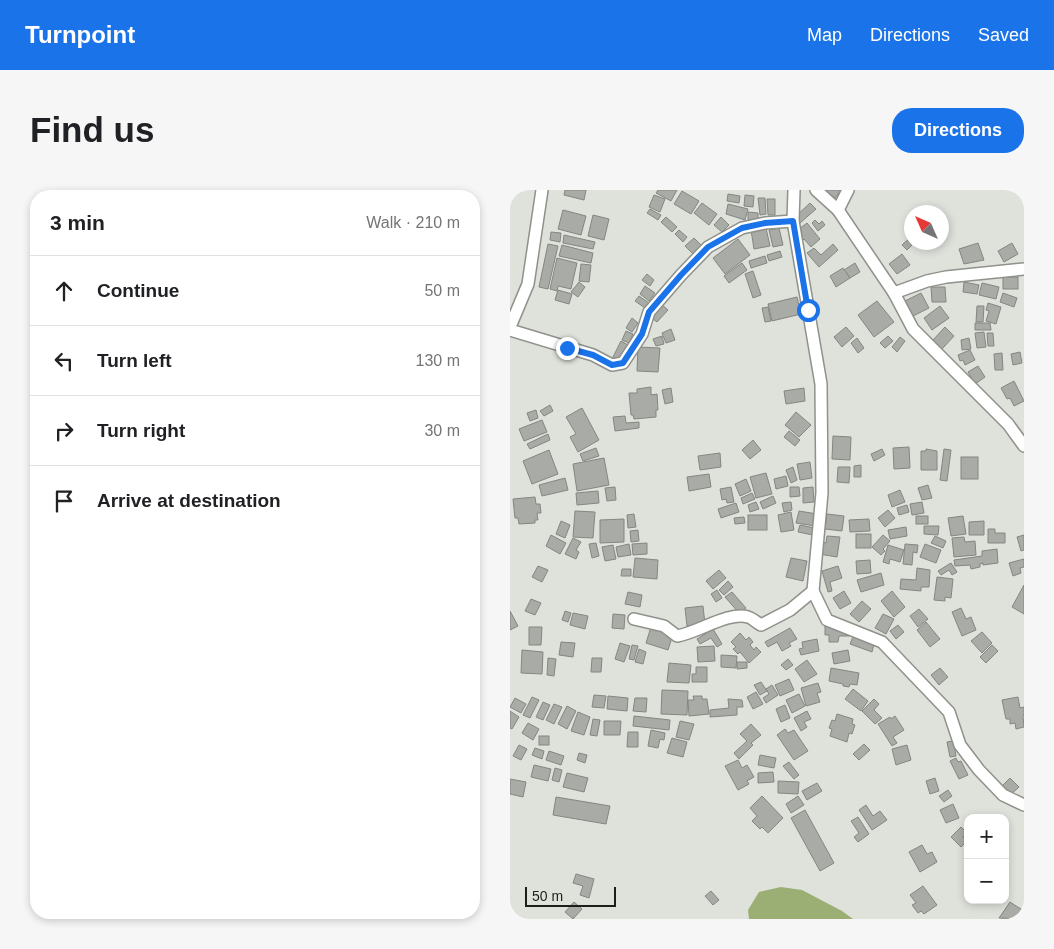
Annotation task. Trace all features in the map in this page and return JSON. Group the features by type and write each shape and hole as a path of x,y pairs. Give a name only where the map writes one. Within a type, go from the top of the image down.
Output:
{"street":[{"path":"542,190 528,284 510,329 593,355 612,365 623,363 642,334 649,312 708,247 742,228 765,223 793,221"},
{"path":"794,190 793,221 821,384 822,493 813,591 827,620 882,642 949,712 960,745 979,770 1003,795 1024,805"},
{"path":"816,190 838,210 894,293 913,329 1008,424 1024,446"},
{"path":"838,210 848,190"},
{"path":"894,293 927,281 1024,269"},
{"path":"634,619 664,626 677,636 729,617 748,617 761,626 790,610 813,591"}],"green space":[{"path":"781,887 802,890 842,911 853,919 749,919 748,910 759,892"}],"building":[{"path":"565,190 586,190 584,200 564,195"},
{"path":"658,190 677,190 671,201 656,193"},
{"path":"825,190 841,190 835,198"},
{"path":"682,191 699,201 691,214 674,204"},
{"path":"728,194 740,196 739,203 727,201"},
{"path":"654,195 665,199 660,212 649,207"},
{"path":"745,195 754,196 753,207 744,206"},
{"path":"758,198 765,198 766,214 760,215"},
{"path":"767,199 775,199 775,215 768,215"},
{"path":"702,203 717,214 709,225 694,213"},
{"path":"810,203 816,209 800,223 795,217"},
{"path":"728,204 748,209 745,220 726,214"},
{"path":"650,209 661,215 658,220 647,213"},
{"path":"563,210 586,216 581,235 558,229"},
{"path":"748,212 758,213 758,221 748,221"},
{"path":"593,215 609,219 604,240 588,236"},
{"path":"666,217 677,227 672,232 661,222"},
{"path":"721,217 729,225 722,232 714,225"},
{"path":"815,220 819,224 822,221 825,225 818,231 812,223"},
{"path":"807,223 820,239 811,247 804,239 801,242 797,237 802,233 799,229"},
{"path":"766,228 770,246 754,249 751,230"},
{"path":"779,228 783,245 773,247 769,230"},
{"path":"679,230 687,237 683,242 675,234"},
{"path":"551,232 561,233 560,242 550,240"},
{"path":"564,235 595,242 593,249 563,243"},
{"path":"694,238 702,246 693,254 685,246"},
{"path":"738,239 750,255 725,274 713,258"},
{"path":"978,243 984,260 964,264 959,249"},
{"path":"1012,243 1018,254 1004,262 998,251"},
{"path":"548,244 558,246 548,289 539,287"},
{"path":"833,244 838,250 819,267 807,253 814,248 821,255"},
{"path":"562,245 593,253 591,263 559,256"},
{"path":"780,251 782,257 769,261 767,255"},
{"path":"902,254 910,265 897,274 889,264"},
{"path":"765,256 767,263 751,268 749,261"},
{"path":"557,258 577,263 571,289 558,286 557,291 550,289"},
{"path":"742,263 747,270 729,283 724,276"},
{"path":"855,263 860,272 850,278 844,270"},
{"path":"581,264 591,265 589,282 579,281"},
{"path":"843,268 850,278 836,287 830,276"},
{"path":"753,271 761,295 753,298 745,274"},
{"path":"647,274 654,280 650,286 642,280"},
{"path":"1003,277 1018,277 1018,289 1003,289"},
{"path":"579,282 585,287 578,297 571,292"},
{"path":"964,282 979,285 977,294 963,292"},
{"path":"982,283 999,287 996,299 979,295"},
{"path":"645,286 655,293 649,301 640,294"},
{"path":"931,287 945,287 946,302 932,302"},
{"path":"558,290 572,294 569,304 555,300"},
{"path":"921,293 929,308 913,316 905,301"},
{"path":"1003,293 1017,298 1014,307 1000,302"},
{"path":"639,296 649,303 645,308 635,301"},
{"path":"797,297 801,314 772,321 768,304"},
{"path":"877,301 894,322 874,337 858,315"},
{"path":"660,303 668,310 657,322 649,316"},
{"path":"988,303 1001,307 996,324 986,321 989,311 986,310"},
{"path":"940,306 949,318 932,330 924,318"},
{"path":"977,306 984,306 983,322 976,322"},
{"path":"768,307 771,321 765,322 762,308"},
{"path":"632,318 638,323 632,332 626,328"},
{"path":"975,323 990,323 991,330 975,330"},
{"path":"846,327 854,336 842,347 834,337"},
{"path":"945,327 954,336 942,349 933,340"},
{"path":"671,329 675,340 666,343 662,333"},
{"path":"626,331 633,334 629,343 622,340"},
{"path":"984,332 986,347 977,348 975,333"},
{"path":"987,333 993,333 994,346 988,346"},
{"path":"662,336 664,344 656,346 653,339"},
{"path":"888,336 893,341 885,348 880,343"},
{"path":"900,337 905,341 897,352 892,347"},
{"path":"857,338 864,348 858,353 851,343"},
{"path":"969,338 971,349 962,350 961,340"},
{"path":"621,341 628,345 620,360 613,357"},
{"path":"638,347 660,348 658,372 637,371"},
{"path":"970,350 975,360 965,365 963,360 960,361 958,355"},
{"path":"1020,352 1022,363 1013,365 1011,354"},
{"path":"1002,353 1003,370 995,370 994,354"},
{"path":"978,366 985,377 975,384 968,372"},
{"path":"1014,381 1024,401 1014,406 1010,398 1007,399 1001,388"},
{"path":"651,387 651,395 657,394 658,410 656,410 656,417 634,419 633,415 631,415 629,393 637,393 637,389"},
{"path":"671,388 673,402 665,404 662,390"},
{"path":"804,388 805,401 786,404 784,391"},
{"path":"550,405 553,411 544,416 540,411"},
{"path":"582,408 599,440 578,452 570,437 576,434 566,417"},
{"path":"536,410 538,418 530,421 527,413"},
{"path":"796,412 811,425 799,437 785,425"},
{"path":"625,416 626,423 639,422 639,428 615,431 613,417"},
{"path":"542,420 547,432 524,441 519,429"},
{"path":"789,431 800,440 795,446 784,437"},
{"path":"548,434 550,440 530,449 527,444"},
{"path":"833,436 851,437 850,460 832,459"},
{"path":"753,440 761,450 750,459 742,450"},
{"path":"909,447 910,468 894,469 893,448"},
{"path":"596,448 599,456 583,461 580,454"},
{"path":"882,449 885,455 874,461 871,454"},
{"path":"926,449 937,451 937,470 921,470 921,451 926,451"},
{"path":"944,449 951,450 947,481 940,480"},
{"path":"549,450 558,474 532,484 523,461"},
{"path":"720,453 721,467 700,470 698,456"},
{"path":"961,457 978,457 978,479 961,479"},
{"path":"604,458 609,485 577,491 573,464"},
{"path":"810,462 812,478 800,480 797,464"},
{"path":"861,465 861,477 854,477 854,466"},
{"path":"793,467 797,480 791,483 786,470"},
{"path":"838,467 850,467 849,483 837,482"},
{"path":"766,473 772,494 756,498 750,477"},
{"path":"709,474 711,487 689,491 687,477"},
{"path":"786,476 788,486 776,489 774,479"},
{"path":"565,478 568,490 542,496 539,485"},
{"path":"746,479 751,491 740,496 735,484"},
{"path":"928,485 932,498 922,500 918,488"},
{"path":"615,487 616,500 607,501 605,488"},
{"path":"731,487 734,502 727,503 726,499 722,500 720,489"},
{"path":"790,487 799,487 800,496 790,497"},
{"path":"813,487 814,502 803,503 803,488"},
{"path":"900,490 905,502 892,507 888,495"},
{"path":"598,491 599,503 577,505 576,493"},
{"path":"752,493 755,499 743,504 741,498"},
{"path":"773,496 776,503 763,509 760,502"},
{"path":"535,497 536,504 540,504 541,513 537,513 538,520 535,520 535,523 519,524 518,518 515,518 513,499"},
{"path":"756,502 759,509 750,512 748,505"},
{"path":"791,502 792,510 784,512 782,503"},
{"path":"922,502 924,513 912,515 910,504"},
{"path":"736,503 739,512 721,518 718,509"},
{"path":"907,505 909,512 899,515 897,508"},
{"path":"888,510 895,518 885,527 878,518"},
{"path":"575,511 595,512 593,538 573,537"},
{"path":"799,511 817,514 815,526 796,523"},
{"path":"791,512 794,530 781,532 778,515"},
{"path":"634,514 636,527 628,528 627,515"},
{"path":"827,514 844,516 842,531 825,529"},
{"path":"748,515 767,515 767,530 748,530"},
{"path":"916,516 928,516 928,524 916,524"},
{"path":"963,516 966,534 951,536 948,518"},
{"path":"744,517 745,523 735,524 734,518"},
{"path":"624,519 624,542 600,543 600,520"},
{"path":"869,519 870,531 850,532 849,520"},
{"path":"561,521 570,525 565,538 556,534"},
{"path":"984,521 984,535 969,535 969,522"},
{"path":"800,525 814,528 813,535 798,532"},
{"path":"924,526 939,526 938,535 924,534"},
{"path":"906,527 907,536 890,539 888,530"},
{"path":"988,529 995,529 995,533 1005,533 1005,543 988,543"},
{"path":"638,530 639,541 631,542 630,531"},
{"path":"856,534 871,534 871,548 856,548"},
{"path":"551,535 566,543 560,554 546,546"},
{"path":"883,535 890,541 883,549 885,551 881,555 872,547"},
{"path":"1024,535 1024,550 1021,551 1017,537"},
{"path":"827,536 840,537 837,557 819,554 821,542 826,543"},
{"path":"935,536 946,541 943,548 931,543"},
{"path":"964,537 965,542 975,541 976,555 954,557 952,538"},
{"path":"573,538 581,542 576,550 579,552 576,559 565,554"},
{"path":"596,543 599,556 592,558 589,544"},
{"path":"647,543 647,554 633,555 632,544"},
{"path":"629,544 631,555 618,557 616,547"},
{"path":"905,544 918,545 917,553 913,552 912,565 903,564"},
{"path":"925,544 941,550 936,563 920,557"},
{"path":"613,545 616,559 605,561 602,547"},
{"path":"888,545 904,550 900,562 890,559 889,564 883,562"},
{"path":"997,549 998,563 983,565 983,563 980,564 980,567 971,569 970,565 955,566 954,560 982,556 982,551"},
{"path":"635,558 658,560 657,579 633,577"},
{"path":"791,558 807,561 803,581 786,577"},
{"path":"1024,559 1024,567 1020,568 1021,573 1013,576 1009,563"},
{"path":"870,560 871,573 857,574 856,561"},
{"path":"951,563 957,572 952,575 949,570 941,575 938,571"},
{"path":"538,566 548,570 542,582 532,577"},
{"path":"838,566 842,578 830,582 832,591 828,592 822,571"},
{"path":"917,568 930,570 929,587 921,587 921,591 900,589 901,579 916,580"},
{"path":"622,569 631,569 631,576 621,576"},
{"path":"719,570 726,578 713,589 706,581"},
{"path":"881,573 884,585 861,592 857,580"},
{"path":"937,577 953,579 951,598 945,597 945,601 934,600"},
{"path":"728,581 733,587 724,595 719,590"},
{"path":"1024,585 1024,614 1012,607"},
{"path":"717,590 722,598 716,602 711,594"},
{"path":"844,591 851,603 840,609 833,598"},
{"path":"892,591 905,607 894,617 881,601"},
{"path":"628,592 642,595 640,607 625,604"},
{"path":"732,592 746,608 740,614 725,597"},
{"path":"531,599 541,603 535,615 525,611"},
{"path":"862,601 871,609 859,622 850,614"},
{"path":"703,606 705,624 687,626 685,608"},
{"path":"961,608 966,619 971,617 976,630 962,636 952,612"},
{"path":"919,609 928,619 918,627 910,616"},
{"path":"510,611 518,626 510,630"},
{"path":"565,611 571,613 568,622 562,620"},
{"path":"573,613 588,616 585,629 570,625"},
{"path":"613,614 625,615 624,629 612,628"},
{"path":"883,614 894,619 886,634 875,628"},
{"path":"926,622 940,639 930,647 917,630"},
{"path":"898,625 904,632 896,639 890,631"},
{"path":"825,626 839,626 849,631 849,636 839,636 838,642 829,642 829,635 825,635"},
{"path":"529,627 542,627 541,645 529,645"},
{"path":"651,627 673,634 668,650 646,643"},
{"path":"790,628 797,639 789,643 791,646 782,651 777,642 768,647 765,642"},
{"path":"713,629 722,644 717,647 711,638 700,644 697,639"},
{"path":"982,632 992,643 982,653 971,641"},
{"path":"740,633 746,640 749,637 753,642 750,645 754,650 756,647 761,652 749,663 740,652 738,654 733,649 736,647 731,642"},
{"path":"853,637 874,644 872,652 850,644"},
{"path":"817,639 819,651 801,655 799,649 803,648 802,642"},
{"path":"561,642 575,643 573,657 559,655"},
{"path":"620,643 630,646 624,662 615,659"},
{"path":"632,645 638,646 634,660 629,659"},
{"path":"992,645 998,651 986,663 980,657"},
{"path":"714,646 715,661 698,662 697,647"},
{"path":"639,649 646,652 643,664 635,662"},
{"path":"522,650 543,652 542,674 521,673"},
{"path":"848,650 850,661 834,664 832,653"},
{"path":"721,655 737,656 736,668 721,667"},
{"path":"548,658 556,659 554,676 547,675"},
{"path":"592,658 602,658 601,672 591,672"},
{"path":"788,659 793,665 786,670 781,665"},
{"path":"807,660 817,674 804,682 795,669"},
{"path":"737,662 747,662 747,668 737,669"},
{"path":"669,663 691,665 689,683 667,682"},
{"path":"696,667 707,667 707,682 692,682 692,674 696,674"},
{"path":"831,668 859,673 857,685 850,684 849,687 829,681"},
{"path":"940,668 948,677 939,685 931,675"},
{"path":"789,679 794,690 780,696 775,685"},
{"path":"761,682 767,691 760,695 754,685"},
{"path":"818,683 821,692 817,693 820,702 806,706 801,688"},
{"path":"772,685 778,695 766,703 763,698 769,694 766,689"},
{"path":"853,689 868,701 861,711 845,699"},
{"path":"662,690 688,691 687,715 661,714"},
{"path":"756,692 763,704 753,709 747,697"},
{"path":"799,694 805,706 792,713 786,700"},
{"path":"594,695 606,696 604,708 592,707"},
{"path":"608,696 628,698 627,711 607,709"},
{"path":"693,696 702,696 702,699 707,699 709,714 689,716 688,700 694,700"},
{"path":"532,697 539,700 530,718 523,715"},
{"path":"1018,697 1020,708 1024,707 1024,727 1016,729 1015,723 1010,724 1010,719 1006,719 1002,700"},
{"path":"515,698 526,704 521,713 510,707"},
{"path":"635,698 647,698 646,712 633,711"},
{"path":"728,699 742,700 743,707 737,707 737,715 710,717 710,710 729,708"},
{"path":"874,699 879,704 874,710 882,718 875,724 862,711"},
{"path":"543,702 550,705 543,720 536,717"},
{"path":"554,704 562,707 554,724 546,720"},
{"path":"785,705 790,718 781,722 776,709"},
{"path":"567,706 576,711 567,729 558,724"},
{"path":"510,711 519,717 512,729 510,728"},
{"path":"807,711 811,719 804,722 807,727 801,731 794,718"},
{"path":"578,712 590,717 584,735 571,731"},
{"path":"837,714 853,719 852,724 855,725 852,734 849,733 847,742 830,736 832,729 829,728 832,720 835,721"},
{"path":"634,716 670,720 669,730 633,726"},
{"path":"895,716 904,730 893,737 897,743 892,746 878,724"},
{"path":"593,719 600,720 597,736 590,735"},
{"path":"604,721 621,721 620,735 604,735"},
{"path":"680,721 694,724 689,740 676,737"},
{"path":"528,723 539,729 533,740 522,733"},
{"path":"751,724 761,735 751,743 753,745 739,759 734,753 747,741 740,734"},
{"path":"785,729 788,733 794,730 808,751 794,760 777,735"},
{"path":"651,730 665,733 664,740 660,739 658,748 648,746"},
{"path":"628,732 638,732 638,747 627,747"},
{"path":"539,736 549,736 549,745 539,745"},
{"path":"672,738 687,742 683,757 667,753"},
{"path":"953,741 956,756 950,757 947,742"},
{"path":"864,744 870,750 859,760 853,754"},
{"path":"519,745 527,749 521,760 513,756"},
{"path":"907,745 911,760 896,765 892,749"},
{"path":"535,748 544,751 542,759 532,755"},
{"path":"549,751 564,756 561,765 546,760"},
{"path":"579,753 587,755 585,763 577,760"},
{"path":"760,755 776,758 774,768 758,765"},
{"path":"956,758 958,762 961,761 968,775 959,779 950,761"},
{"path":"738,760 742,768 747,765 754,777 747,781 749,784 738,790 725,766"},
{"path":"789,762 799,775 794,779 783,766"},
{"path":"534,765 551,769 548,781 531,777"},
{"path":"555,768 562,770 559,782 552,780"},
{"path":"773,772 774,782 758,783 758,773"},
{"path":"567,773 588,778 584,792 563,787"},
{"path":"935,778 939,791 930,794 926,781"},
{"path":"1010,778 1019,787 1009,796 1001,787"},
{"path":"510,779 526,782 523,797 510,794"},
{"path":"778,781 799,782 798,794 778,793"},
{"path":"817,783 822,791 807,800 802,791"},
{"path":"948,790 952,796 944,802 939,796"},
{"path":"762,796 783,818 768,833 762,827 760,829 752,821 757,816 750,808"},
{"path":"798,796 804,805 791,813 786,804"},
{"path":"556,797 610,806 606,824 553,815"},
{"path":"953,804 959,818 946,823 940,810"},
{"path":"866,805 873,816 880,811 887,820 872,830 859,810"},
{"path":"805,810 834,863 820,871 791,818"},
{"path":"858,817 869,834 858,842 854,837 859,833 851,821"},
{"path":"961,827 964,830 964,844 961,847 951,837"},
{"path":"922,845 927,854 932,852 937,862 920,872 909,852"},
{"path":"576,874 594,879 589,898 580,895 583,886 573,883"},
{"path":"923,886 937,905 924,914 921,911 918,913 912,905 916,903 910,895"},
{"path":"711,891 719,900 713,905 705,896"},
{"path":"574,902 582,909 573,919 565,912"},
{"path":"1010,902 1024,911 1019,919 999,918"}],"route":[{"path":"567,348 593,355 612,365 623,363 642,334 649,312 708,247 742,228 765,223 793,221 808,310"}]}
